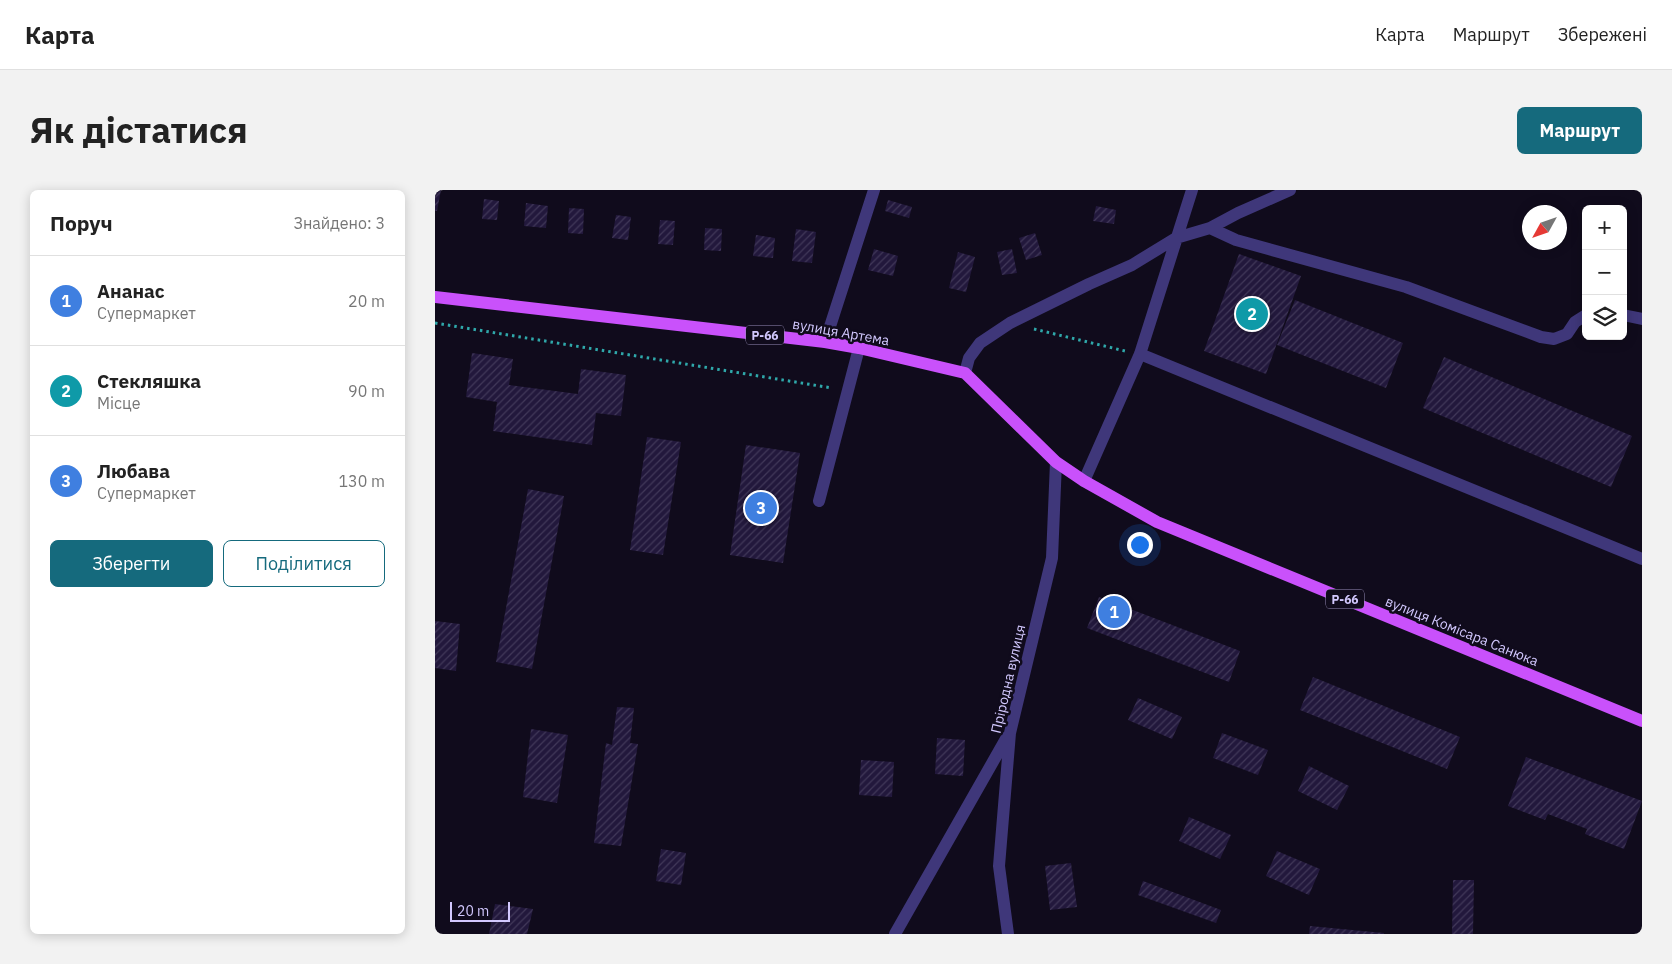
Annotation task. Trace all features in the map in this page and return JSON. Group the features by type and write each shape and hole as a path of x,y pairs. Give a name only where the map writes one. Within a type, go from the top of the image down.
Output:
{"main road":[{"name":"вулиця Артема","path":"435,297 825,342 965,373"},
{"name":"Р-66","path":"965,373 1057,462"},
{"name":"вулиця Комісара Санюка","path":"1057,462 1084,481 1157,522 1642,721"}],"street":[{"path":"825,342 873,190"},
{"path":"1084,481 1140,354 1192,190"},
{"path":"965,373 969,358 980,343 1010,323 1132,265 1176,238 1210,228 1237,213 1290,190"},
{"path":"1210,228 1236,240 1406,287 1541,336 1554,339 1567,334 1575,322 1582,318"},
{"path":"1627,316 1642,320"},
{"path":"819,501 859,348"},
{"path":"1140,354 1642,559"},
{"name":"Пріродна вулиця","path":"1008,934 999,866 1010,733 1052,558 1057,462"},
{"path":"895,934 1010,733"}],"path":[{"path":"435,323 848,391"},
{"path":"1010,323 1140,354"}],"building":[{"path":"435,190 441,190 437,211 435,211"},
{"path":"484,199 499,201 497,220 482,219"},
{"path":"888,200 912,207 909,218 885,211"},
{"path":"526,203 548,206 546,228 524,226"},
{"path":"1096,206 1116,210 1114,224 1093,221"},
{"path":"569,208 584,209 583,234 568,233"},
{"path":"616,215 631,217 628,240 612,238"},
{"path":"660,220 675,221 673,245 658,244"},
{"path":"705,228 722,229 721,251 704,250"},
{"path":"796,229 816,232 812,263 792,261"},
{"path":"1035,233 1042,255 1026,260 1019,238"},
{"path":"756,235 775,238 773,258 753,256"},
{"path":"874,249 898,256 893,276 868,270"},
{"path":"1012,249 1017,273 1002,275 997,252"},
{"path":"958,252 975,257 966,292 949,288"},
{"path":"1239,254 1301,276 1266,374 1204,351"},
{"path":"1295,300 1403,343 1386,388 1277,345"},
{"path":"472,353 513,359 509,385 578,394 581,369 626,375 621,416 596,413 592,445 493,431 497,402 466,397"},
{"path":"1444,357 1632,436 1611,487 1423,408"},
{"path":"647,437 681,442 663,555 630,550"},
{"path":"746,445 800,453 783,563 730,555"},
{"path":"528,489 564,496 532,669 496,662"},
{"path":"1099,597 1240,651 1229,682 1087,628"},
{"path":"435,621 460,624 456,671 435,668"},
{"path":"1313,677 1460,737 1447,769 1300,710"},
{"path":"1138,698 1182,717 1172,739 1128,720"},
{"path":"617,707 634,708 630,743 638,744 621,846 594,843 606,743 612,745"},
{"path":"531,729 568,735 557,803 523,797"},
{"path":"1222,733 1268,750 1258,775 1213,758"},
{"path":"937,738 965,740 963,776 935,774"},
{"path":"1526,757 1642,801 1624,849 1585,834 1587,829 1548,814 1545,820 1508,806"},
{"path":"861,760 894,762 892,797 859,795"},
{"path":"1309,766 1349,786 1337,810 1298,791"},
{"path":"1189,817 1231,835 1220,859 1179,841"},
{"path":"661,849 686,853 681,885 656,881"},
{"path":"1277,851 1320,869 1309,895 1266,876"},
{"path":"1071,863 1077,907 1050,910 1045,866"},
{"path":"1453,880 1474,880 1473,934 1452,934"},
{"path":"1143,881 1221,910 1216,923 1138,895"},
{"path":"495,904 533,909 527,934 489,934"},
{"path":"1310,926 1384,933 1384,934 1309,934"}],"place":[{"name":"Стекляшка","path":"1252,314"},
{"name":"Любава","path":"761,508"},
{"name":"Ананас","path":"1114,612"}]}
